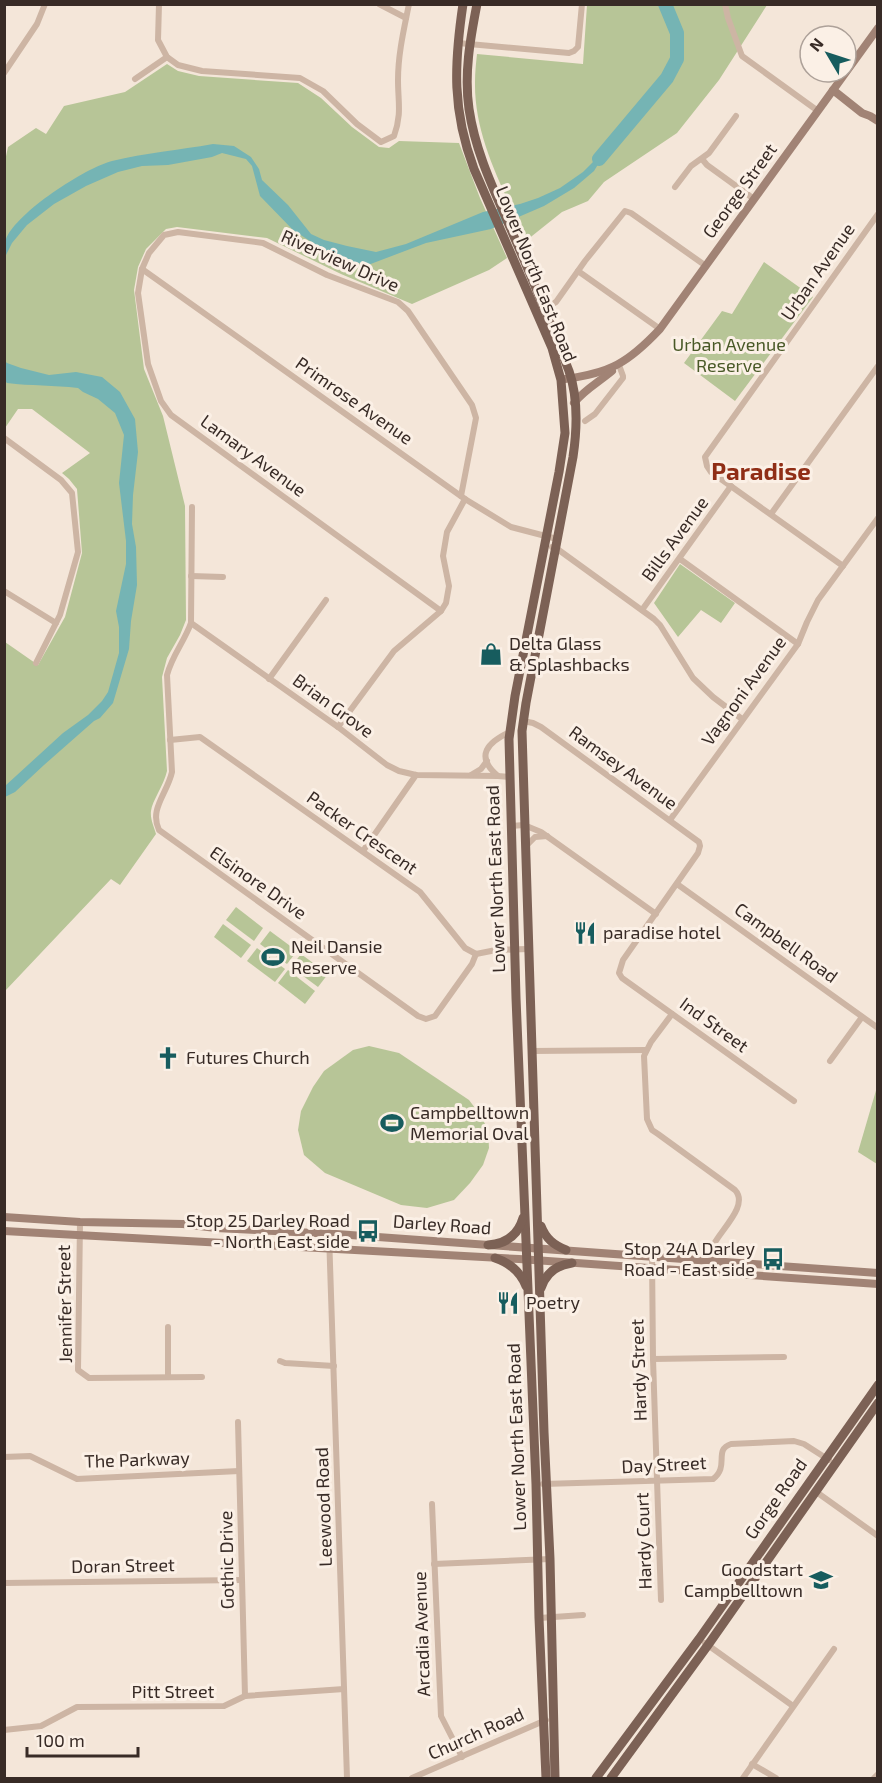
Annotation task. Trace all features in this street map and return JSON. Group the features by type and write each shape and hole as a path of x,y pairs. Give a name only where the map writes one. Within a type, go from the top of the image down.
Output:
{"main road":[{"name":"Lower North East Road","path":"463,4 456,82 459,115 467,148 487,186 572,378 574,403 574,448 515,696 510,732 524,1210 537,1484 539,1618 555,1779"},
{"name":"Lower North East Road","path":"477,4 467,80 469,110 487,186"},
{"name":"George Street","path":"574,403 583,392 597,384 638,351 660,329 878,28"},
{"path":"833,90 862,113 878,121"},
{"name":"Lower North East Road","path":"540,310 561,380 564,410 564,441 552,542 523,721 522,749 550,1559 551,1617 546,1779"},
{"name":"George Street","path":"561,380 592,375 619,365"},
{"path":"510,732 522,749"},
{"path":"489,1245 502,1243 514,1235 520,1226 524,1210"},
{"name":"Darley Road","path":"4,1218 183,1224 878,1273"},
{"path":"538,1218 545,1235 555,1245 566,1250"},
{"name":"Darley Road","path":"4,1232 495,1258 878,1284"},
{"path":"495,1258 516,1270 528,1292"},
{"path":"540,1292 550,1272 559,1266 572,1263"},
{"name":"Gorge Road","path":"596,1779 699,1639 878,1385"},
{"name":"Gorge Road","path":"611,1779 708,1646 878,1403"}],"street":[{"path":"4,73 37,24 45,4"},
{"path":"159,4 158,40 167,57 178,65 202,71 300,78 323,91 381,142 394,136 400,121 398,79 409,4"},
{"path":"379,4 406,18"},
{"path":"458,43 569,54 578,47 582,4"},
{"path":"725,4 742,56 818,111"},
{"path":"135,79 167,57"},
{"path":"675,187 691,166 709,153 736,116"},
{"path":"702,159 754,199"},
{"path":"540,310 554,304 625,211 706,266"},
{"name":"Urban Avenue","path":"731,486 711,472 705,457 878,214"},
{"name":"Riverview Drive","path":"142,269 149,253 164,235 177,232 263,243 327,275 398,302 408,311 472,405 476,418 463,497 447,532 443,556 449,586 446,603 441,611"},
{"name":"Primrose Avenue","path":"142,269 463,497 511,527 552,542"},
{"name":"Lamary Avenue","path":"142,269 138,293 148,364 161,400 171,415 441,611"},
{"path":"578,272 660,329"},
{"path":"585,421 595,414 623,378 619,365"},
{"path":"771,514 878,366"},
{"path":"4,438 61,480 72,493 78,552 60,615 36,663"},
{"path":"731,486 843,566"},
{"name":"Bills Avenue","path":"642,610 731,486"},
{"path":"170,740 167,675 171,662 185,639 190,623 192,507"},
{"name":"Vagnoni Avenue","path":"670,820 798,644 812,610 878,518"},
{"path":"552,542 660,625 693,678 742,719"},
{"path":"680,559 798,644"},
{"path":"191,576 223,577"},
{"path":"4,591 56,623"},
{"path":"269,679 326,600"},
{"path":"338,727 394,651 441,611"},
{"name":"Brian Grove","path":"190,623 338,727 387,765 399,771 416,775 510,777"},
{"name":"Ramsey Avenue","path":"523,721 541,728 695,838 700,846 698,854 677,884"},
{"path":"470,776 481,769 491,743 510,732"},
{"name":"Packer Crescent","path":"170,740 200,737 420,892 465,948 476,954"},
{"name":"Elsinore Drive","path":"170,740 172,772 169,785 155,812 155,823 159,830 418,1016 426,1018 435,1016 472,964 476,954"},
{"path":"486,761 498,776"},
{"path":"363,851 416,775"},
{"path":"511,826 524,825 548,836 656,914 677,884"},
{"path":"525,847 536,837 548,836"},
{"name":"Campbell Road","path":"677,884 878,1028"},
{"name":"Ind Street","path":"656,914 623,960 620,973 622,978 794,1101"},
{"path":"476,954 528,949"},
{"path":"672,1014 644,1056 646,1112 649,1125 652,1130 739,1194 740,1200 739,1207 711,1250 709,1272"},
{"path":"830,1060 862,1017"},
{"path":"532,1051 646,1050"},
{"name":"Jennifer Street","path":"80,1222 78,1370 89,1378 202,1377"},
{"name":"Leewood Road","path":"329,1234 347,1779"},
{"name":"Hardy Street","path":"652,1256 658,1482"},
{"path":"168,1327 168,1377"},
{"path":"653,1359 784,1357"},
{"path":"280,1361 334,1366"},
{"name":"Gothic Drive","path":"238,1422 245,1696"},
{"name":"Day Street","path":"537,1484 713,1479 721,1472 722,1451 726,1445 731,1444 794,1441 804,1444 834,1464"},
{"name":"The Parkway","path":"4,1456 30,1456 77,1479 239,1471"},
{"name":"Hardy Court","path":"658,1482 661,1600"},
{"path":"815,1491 878,1536"},
{"name":"Arcadia Avenue","path":"432,1504 441,1716 462,1756"},
{"path":"434,1564 550,1559"},
{"name":"Doran Street","path":"4,1583 242,1580"},
{"path":"539,1618 583,1615"},
{"path":"699,1639 793,1706"},
{"path":"743,1779 834,1649"},
{"name":"Pitt Street","path":"4,1730 41,1726 77,1707 224,1706 245,1696 344,1689"},
{"name":"Church Road","path":"412,1779 548,1719"},
{"path":"752,1764 776,1779"},
{"path":"874,1779 878,1774"}],"green space":[{"path":"587,5 767,5 719,80 677,133 604,182 588,201 562,212 527,240 492,164 479,123 475,82 477,54 583,64"},
{"path":"167,64 178,71 199,76 298,83 321,98 352,127 379,147 389,148 399,141 459,143 480,198 507,258 489,270 412,304 341,274 267,238 177,227 166,229 146,249 138,267 134,290 144,369 163,416 185,506 186,620 167,658 162,677 167,771 151,811 156,834 120,885 111,879 5,991 5,642 38,665 65,617 82,553 77,489 62,473 90,453 32,409 18,409 5,428 5,161 8,147 36,128 46,134 64,106 125,92"},
{"name":"Urban Avenue Reserve","path":"764,262 813,297 735,401 684,363 722,311 732,314"},
{"path":"680,564 735,603 721,623 701,610 678,637 654,603"},
{"path":"236,907 263,928 254,941 226,920"},
{"path":"223,924 251,945 241,958 214,937"},
{"path":"270,931 297,951 287,964 260,944"},
{"path":"257,948 285,969 275,982 247,961"},
{"path":"301,954 328,974 318,987 291,967"},
{"path":"288,970 315,991 305,1004 278,983"},
{"name":"Campbelltown Memorial Oval","path":"369,1046 399,1053 469,1100 481,1116 488,1130 489,1148 483,1165 454,1200 427,1208 401,1205 325,1173 304,1155 298,1130 301,1111 313,1087 324,1071 353,1050"},
{"path":"877,1087 877,1164 858,1152"}],"water":[{"path":"213,144 234,146 251,157 259,169 262,180 288,205 311,234 324,240 376,252 406,244 483,212 520,204 560,188 583,172 610,145 594,171 574,188 544,206 491,229 426,243 368,265 330,254 293,230 260,196 252,166 246,159 222,153 168,165 142,166 118,172 86,186 54,204 27,225 12,243 5,257 5,241 23,216 53,192 86,172 124,158"},
{"path":"4,360 21,368 49,375 76,372 102,377 120,392 135,419 138,452 132,524 136,547 137,585 129,649 113,703 100,718 15,792 5,797 5,786 63,733 88,715 108,692 119,653 119,627 116,611 126,564 126,541 119,483 124,435 115,413 98,399 78,388 7,383"}],"waterway":[{"path":"599,159 667,78 677,59 677,33 665,4"}],"place":[{"name":"Delta Glass & Splashbacks","path":"491,654"},
{"name":"paradise hotel","path":"585,933"},
{"name":"Neil Dansie Reserve","path":"273,957"},
{"name":"Futures Church","path":"168,1058"},
{"name":"Campbelltown Memorial Oval","path":"392,1123"},
{"name":"Stop 25 Darley Road - North East side","path":"368,1231"},
{"name":"Stop 24A Darley Road - East side","path":"773,1259"},
{"name":"Poetry","path":"508,1303"},
{"name":"Goodstart Campbelltown","path":"821,1580"}],"district":[{"name":"Paradise","path":"761,472"}]}
